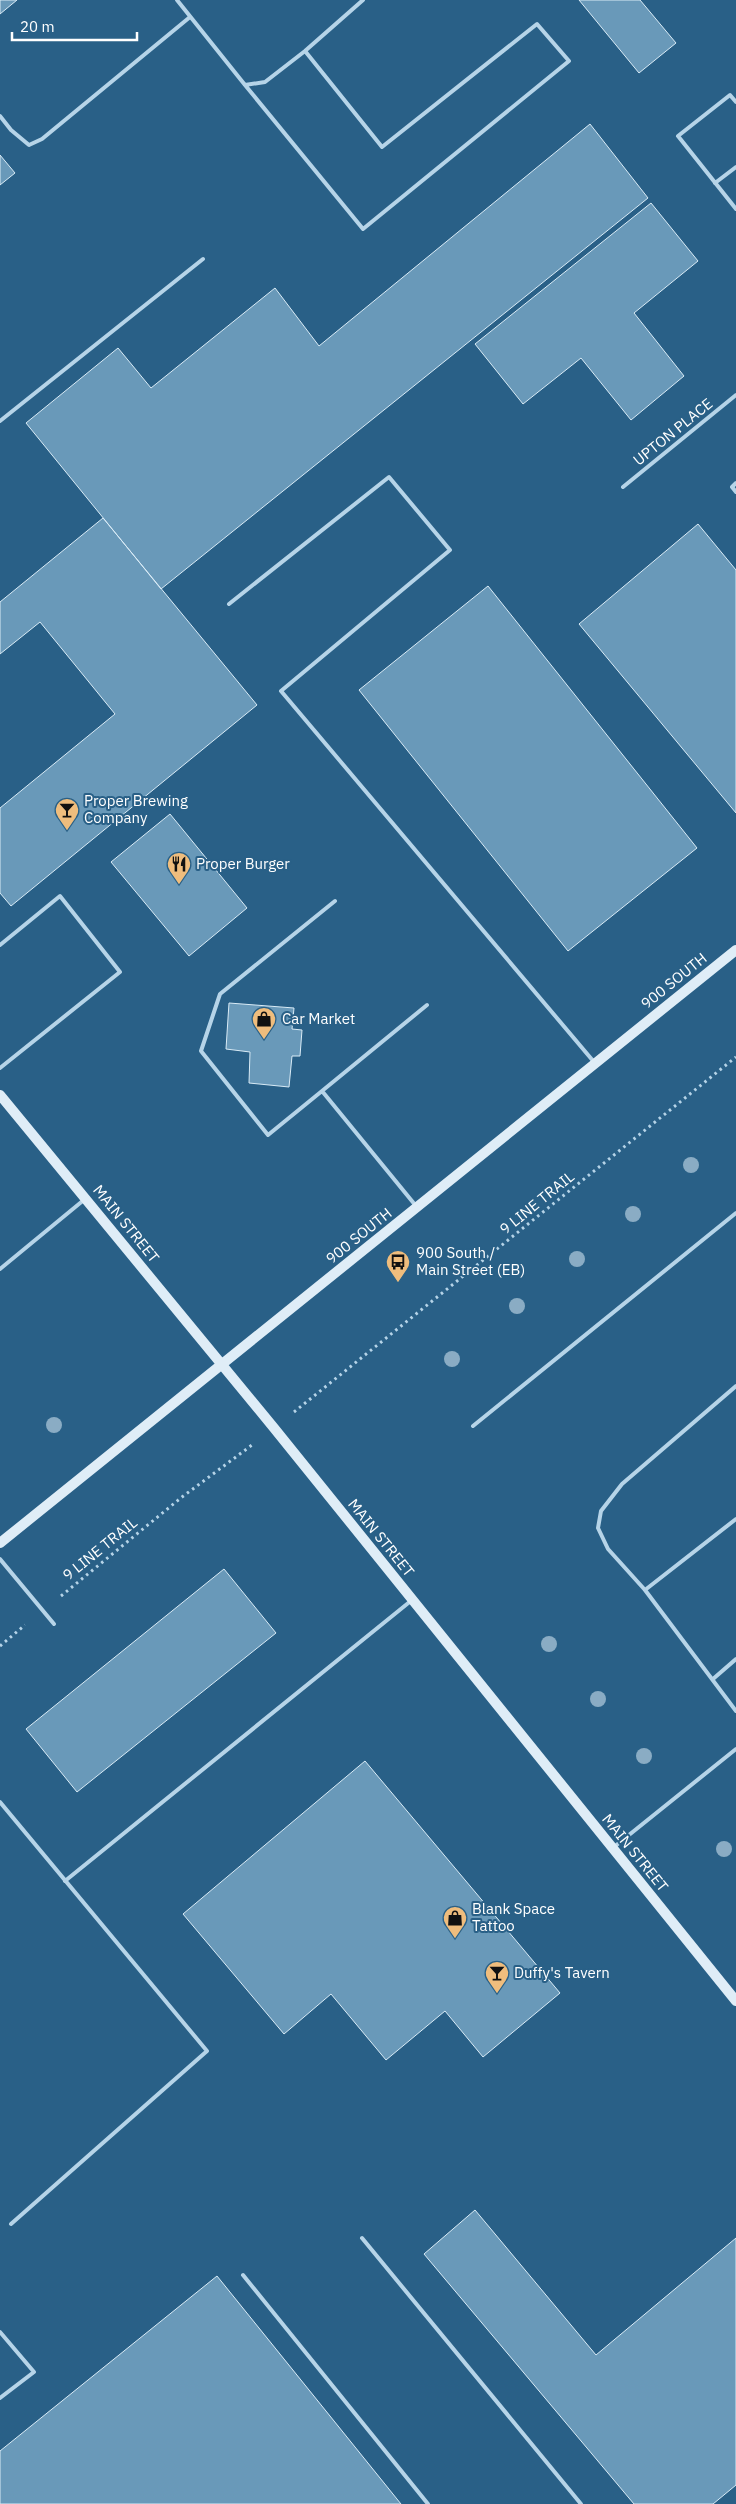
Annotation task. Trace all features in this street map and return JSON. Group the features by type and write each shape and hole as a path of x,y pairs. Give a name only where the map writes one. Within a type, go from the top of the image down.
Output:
{"street":[{"name":"900 SOUTH","path":"0,1543 736,950"},
{"name":"MAIN STREET","path":"0,1095 86,1198 736,2001"}],"lane":[{"path":"177,0 363,229 569,61 537,24 382,147 305,51"},
{"path":"245,85 265,82 305,51 363,0"},
{"path":"0,116 11,130 29,145 42,139 190,17"},
{"path":"736,102 730,95 678,136 736,209"},
{"path":"715,183 736,167"},
{"path":"0,421 203,259"},
{"name":"UPTON PLACE","path":"623,487 736,395"},
{"path":"229,604 389,477 450,550 281,691 595,1063"},
{"path":"736,483 732,487 736,492"},
{"path":"0,945 60,896 120,972 0,1068"},
{"path":"335,901 220,994 201,1052 268,1135 427,1005"},
{"path":"322,1092 417,1208"},
{"path":"0,1269 86,1198"},
{"path":"473,1426 736,1213"},
{"path":"736,1386 622,1484 601,1511 598,1528 608,1549 645,1590 736,1711"},
{"path":"645,1590 736,1519"},
{"path":"0,1559 54,1624"},
{"path":"65,1881 412,1600"},
{"path":"713,1679 736,1659"},
{"path":"612,1848 736,1749"},
{"path":"0,1802 207,2051 11,2224"},
{"path":"362,2238 580,2504"},
{"path":"243,2275 428,2504"},
{"path":"0,2332 34,2372 0,2398"}],"path":[{"name":"9 LINE TRAIL","path":"329,1384 736,1057"},
{"name":"9 LINE TRAIL","path":"0,1646 182,1497 217,1472"}],"building":[{"path":"0,0 17,0 0,14"},
{"path":"579,0 640,0 676,43 639,73"},
{"path":"590,124 648,198 161,589 26,423 118,348 151,388 275,288 319,346"},
{"path":"0,155 15,173 0,185"},
{"path":"651,203 698,261 634,313 684,376 631,420 581,358 523,404 475,344"},
{"path":"103,518 257,705 11,906 0,893 0,808 115,714 40,622 0,654 0,602"},
{"path":"698,524 736,570 736,813 579,624"},
{"path":"488,586 697,848 568,951 359,690"},
{"name":"Proper Burger","path":"170,814 247,908 189,956 111,862"},
{"name":"Car Market","path":"229,1003 294,1008 292,1029 302,1030 300,1056 292,1056 289,1087 249,1083 250,1052 226,1049"},
{"path":"224,1569 276,1633 77,1792 26,1729"},
{"path":"365,1761 560,1993 483,2057 445,2011 386,2060 331,1994 284,2034 183,1914"},
{"path":"475,2210 596,2355 736,2238 736,2485 713,2504 634,2504 424,2254"},
{"path":"217,2276 401,2504 0,2504 0,2451"}],"place":[{"name":"Proper Brewing Company","path":"67,831"},
{"name":"Proper Burger","path":"179,885"},
{"name":"Car Market","path":"264,1040"},
{"name":"900 South / Main Street (EB)","path":"398,1283"},
{"name":"Blank Space Tattoo","path":"455,1939"},
{"name":"Duffy's Tavern","path":"497,1994"}]}
